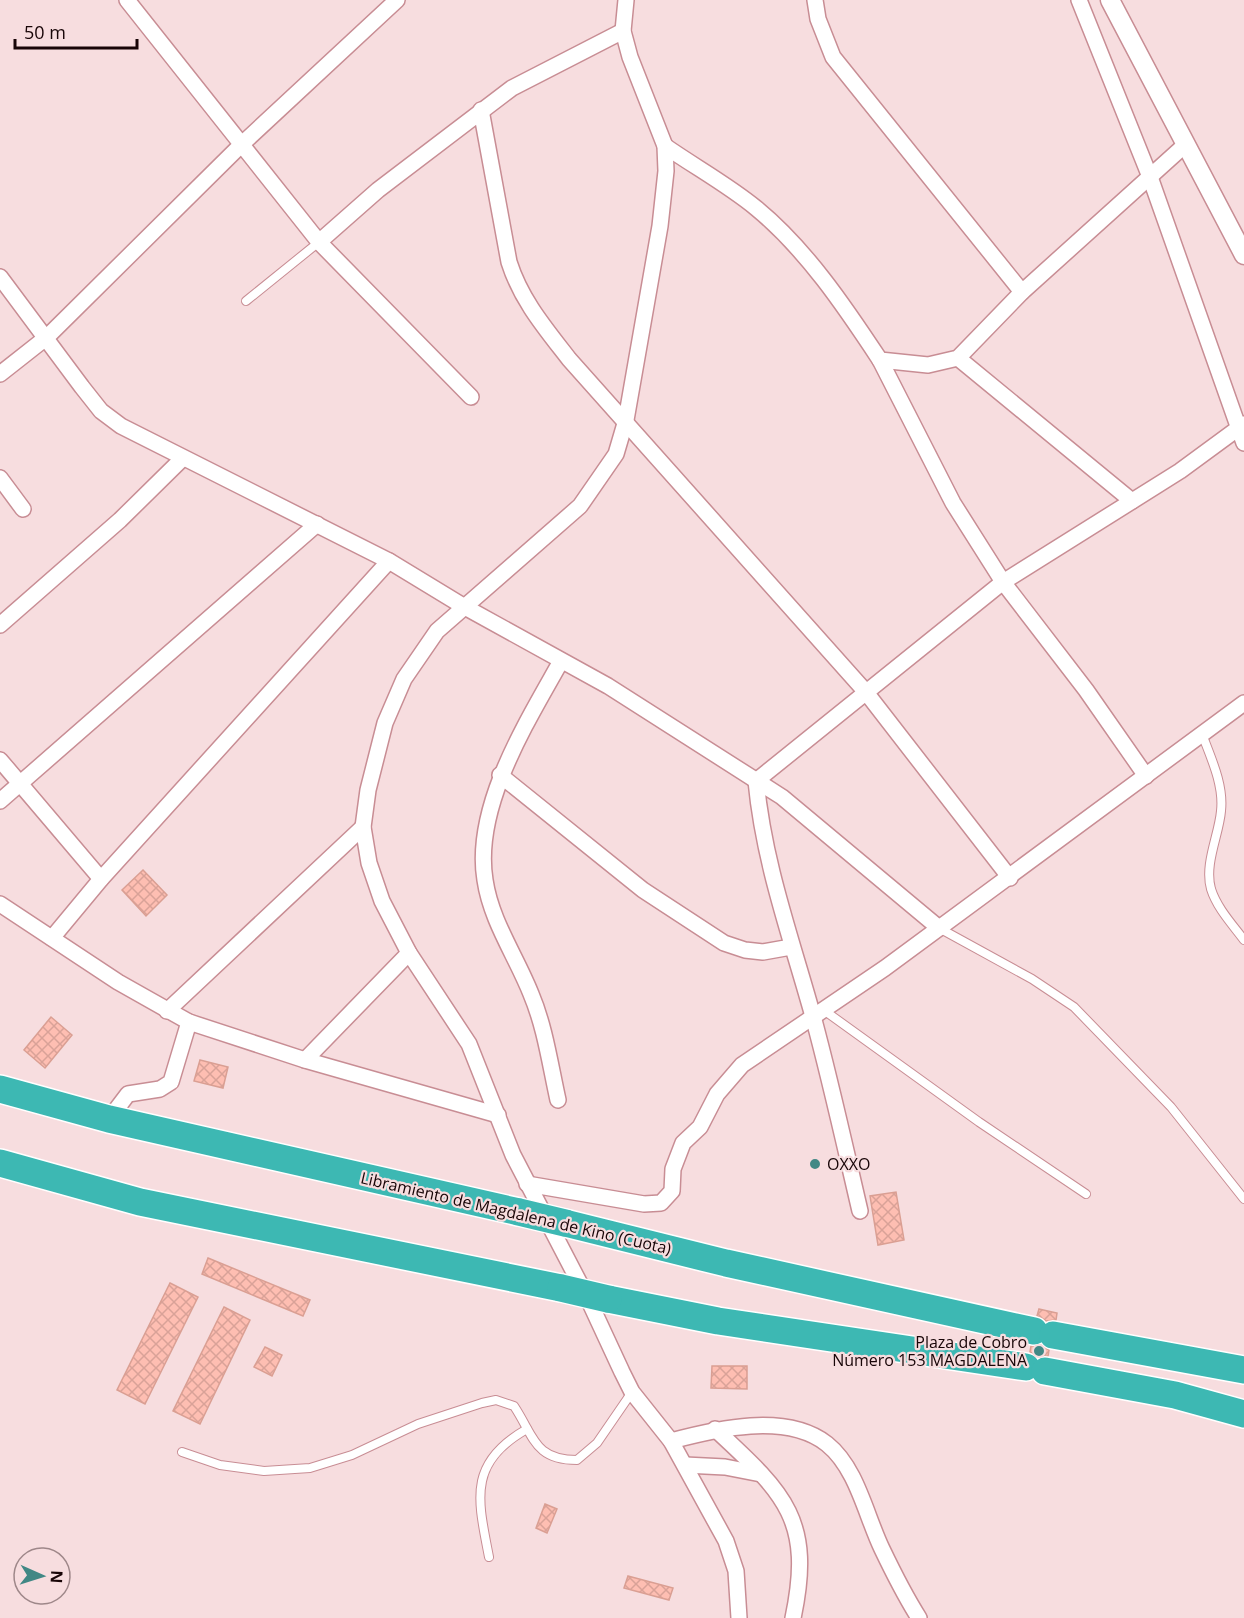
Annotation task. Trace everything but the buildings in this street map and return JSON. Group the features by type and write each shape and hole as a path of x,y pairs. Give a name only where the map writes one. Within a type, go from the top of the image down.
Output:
{"highway":[{"name":"Libramiento de Magdalena de Kino (Cuota)","path":"0,1089 109,1119 519,1212 726,1263 1043,1333 1244,1370"},
{"path":"0,1163 140,1202 608,1299 718,1321 1036,1369 1174,1395 1244,1414"}],"street":[{"path":"127,0 319,242 471,398"},
{"path":"0,374 46,337 242,144 397,0"},
{"path":"626,0 623,31 630,57 665,146 666,171 660,226 626,420 616,454 580,506 437,631 404,678 377,749 363,827 369,863 382,901 409,954 469,1044 527,1184 633,1392 671,1441 726,1541 736,1571 739,1618"},
{"path":"815,0 818,19 833,57 1022,292"},
{"path":"756,781 1003,582 1242,432 1150,177 1079,0"},
{"path":"1110,0 1244,255"},
{"path":"319,242 378,190 512,88 623,31"},
{"path":"481,110 506,251 515,283 527,305 569,359 626,420 865,691 1010,878"},
{"path":"880,360 928,365 958,358 1022,292 1185,145"},
{"path":"665,146 756,208 796,247 849,314 880,360 953,503 1003,582 1086,690 1146,776"},
{"path":"0,277 101,411 121,426 389,561 463,606 608,686 782,797 939,928"},
{"path":"958,358 1132,501"},
{"path":"0,625 120,520 183,458"},
{"path":"0,478 23,509"},
{"path":"0,801 19,782 317,524"},
{"path":"52,938 101,879 389,561"},
{"path":"558,1100 531,993 505,940 484,879 486,835 500,775 561,661"},
{"path":"527,1184 644,1204 660,1203 672,1191 673,1169 683,1143 708,1117 717,1094 742,1065 819,1014 1010,878 1244,702"},
{"path":"0,760 101,879"},
{"path":"500,775 643,890 724,943 745,950 763,952 791,947"},
{"path":"756,781 762,834 791,947 819,1014 860,1211"},
{"path":"167,1011 363,827"},
{"path":"0,904 167,1011 189,1022 305,1060 498,1115"},
{"path":"305,1060 409,954"},
{"path":"109,1119 128,1094 160,1089 171,1082 189,1022"},
{"path":"671,1441 716,1429 740,1426 793,1430 826,1444 839,1457 858,1492 882,1549 919,1618"},
{"path":"716,1429 761,1474 787,1505 797,1534 802,1560 793,1618"},
{"path":"685,1465 725,1467 761,1474"}],"lane":[{"path":"246,301 319,242"},
{"path":"1202,734 1215,767 1222,808 1210,866 1210,887 1217,903 1244,940"},
{"path":"939,928 1032,979 1074,1007 1171,1107 1244,1199"},
{"path":"819,1014 1086,1194"},
{"path":"182,1452 220,1465 264,1471 310,1467 352,1455 418,1424 496,1401 514,1406 538,1450 554,1456 577,1460 597,1443 633,1392"},
{"path":"489,1557 480,1507 480,1479 504,1446 527,1429"}],"place":[{"name":"OXXO","path":"815,1164"},
{"name":"Plaza de Cobro Número 153 MAGDALENA","path":"1039,1351"}]}
